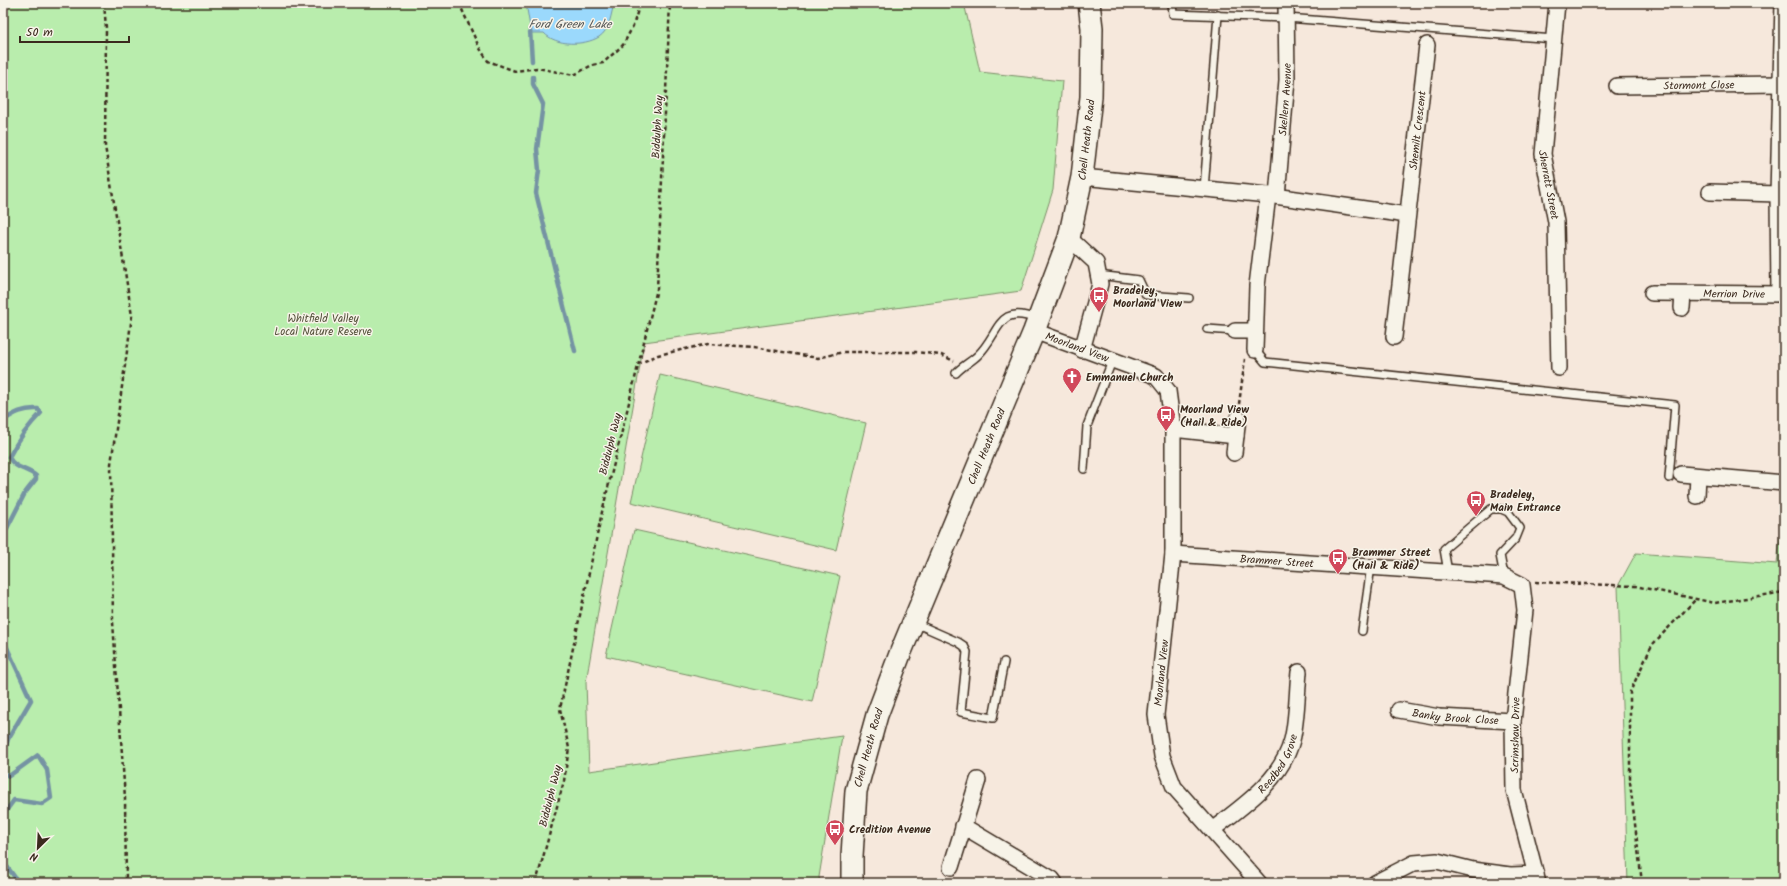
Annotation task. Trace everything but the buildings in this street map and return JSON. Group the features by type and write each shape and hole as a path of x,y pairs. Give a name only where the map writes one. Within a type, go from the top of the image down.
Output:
{"street":[{"name":"Chell Heath Road","path":"852,883 856,791 877,715 913,622 1036,325 1069,238 1082,177 1091,97 1092,28 1089,3"},
{"name":"Sherratt Street","path":"1557,3 1543,154 1556,222 1559,368"},
{"path":"1782,294 1778,194 1783,3"},
{"name":"Skellern Avenue","path":"1255,350 1257,286 1272,196 1287,80 1286,10"},
{"name":"Shemilt Crescent","path":"1394,337 1427,45"},
{"name":"Stormont Close","path":"1616,86 1782,84"},
{"path":"1082,177 1272,196 1407,215"},
{"path":"1710,192 1778,194"},
{"path":"1069,238 1096,264 1100,284 1082,350"},
{"name":"Merrion Drive","path":"1652,293 1682,301 1782,294"},
{"name":"Moorland View","path":"1036,325 1082,350 1156,376 1168,391 1173,429 1173,554 1156,715 1162,756 1174,787 1259,883"},
{"path":"1234,331 1256,331"},
{"path":"1234,453 1238,418"},
{"path":"1173,429 1236,436"},
{"path":"1675,476 1698,476 1784,483"},
{"path":"1697,496 1698,476"},
{"name":"Brammer Street","path":"1173,554 1448,572 1514,581"},
{"name":"Scrimshaw Drive","path":"1514,581 1524,610 1513,721 1514,790 1537,878"},
{"name":"Reedbed Grove","path":"1212,830 1254,798 1279,769 1292,740 1299,672"},
{"name":"Banky Brook Close","path":"1399,710 1439,717 1513,721"},
{"path":"951,867 978,780"},
{"path":"963,826 1052,879 1055,883"},
{"path":"1375,883 1414,864 1437,861 1473,870 1537,878"}],"lane":[{"path":"1172,3 1172,14 1218,15 1286,10 1554,39"},
{"path":"1204,189 1218,15"},
{"path":"1098,275 1139,280 1146,295 1189,298"},
{"path":"956,373 978,355 1003,321 1014,313 1025,314 1036,325"},
{"path":"1207,329 1234,331"},
{"path":"1255,350 1265,362 1675,405 1675,476"},
{"path":"1084,469 1087,426 1112,361"},
{"path":"1448,572 1444,548 1491,509 1501,509 1508,512 1520,528 1516,538 1500,555 1514,581"},
{"path":"1362,631 1371,566"},
{"path":"913,622 964,646 967,652 961,712 993,718 1004,662"}],"path":[{"path":"104,3 106,28 105,146 132,316 111,464 113,622 125,798 126,883"},
{"path":"459,3 479,47 488,61 515,71 537,68 574,75 592,65 603,63 623,45 633,26 640,3"},
{"name":"Biddulph Way","path":"536,883 564,781 569,748 560,709 602,512 657,289 670,3"},
{"path":"638,364 658,354 683,348 708,344 725,344 818,358 843,352 916,352 941,355 964,365"},
{"path":"1238,418 1246,357 1255,350"},
{"path":"1514,581 1635,586 1715,603 1784,592"},
{"path":"1642,883 1630,782 1630,692 1652,644 1696,599"}],"green space":[{"name":"Whitfield Valley Local Nature Reserve","path":"3,3 964,3 980,72 1062,81 1053,190 1021,291 644,342 586,682 589,771 842,736 819,877 820,883 3,883"},
{"path":"660,375 866,423 836,550 631,502"},
{"path":"1784,504 1784,883 1628,883 1618,586 1636,553 1777,564"},
{"path":"634,530 840,576 812,702 606,656"}],"water":[{"name":"Ford Green Lake","path":"526,3 614,3 610,22 603,34 586,42 570,43 556,40 544,33 531,33"}],"waterway":[{"path":"3,23 7,3"},
{"path":"530,30 532,61"},
{"path":"533,77 533,84 543,104 537,149 539,170 536,193 575,351"},
{"path":"3,421 15,413 24,410 38,409 41,413 32,423 9,457 14,464 36,476 36,479 25,493 3,536"},
{"path":"3,639 31,700 8,739 3,755"},
{"path":"3,773 9,776 38,755 47,770 51,798 42,804 14,800 3,815"},
{"path":"3,861 19,883"}],"place":[{"name":"Bradeley, Moorland View","path":"1099,313"},
{"name":"Emmanuel Church","path":"1072,394"},
{"name":"Moorland View (Hail & Ride)","path":"1166,432"},
{"name":"Bradeley, Main Entrance","path":"1476,517"},
{"name":"Brammer Street (Hail & Ride)","path":"1338,575"},
{"name":"Credition Avenue","path":"835,846"}]}
